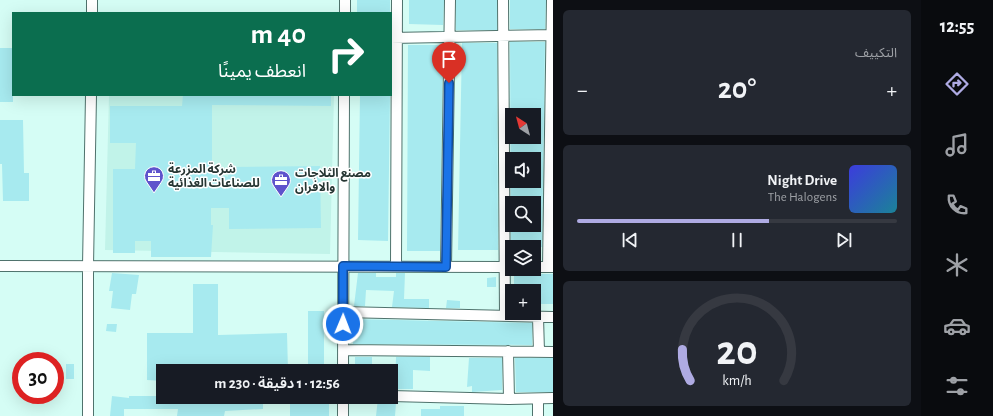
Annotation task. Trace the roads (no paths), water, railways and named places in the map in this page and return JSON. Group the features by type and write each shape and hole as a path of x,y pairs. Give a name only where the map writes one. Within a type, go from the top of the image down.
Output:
{"street":[{"path":"92,0 92,12"},
{"path":"345,0 345,12"},
{"path":"396,267 394,38 397,0"},
{"path":"446,267 450,0"},
{"path":"503,0 507,240"},
{"path":"551,267 552,0"},
{"path":"394,38 552,35"},
{"path":"88,416 88,266 91,96"},
{"path":"343,364 344,96"},
{"path":"0,266 505,267"},
{"path":"343,312 505,316"},
{"path":"541,317 553,317"},
{"path":"538,320 539,352"},
{"path":"343,350 553,352"},
{"path":"508,351 509,399"},
{"path":"398,396 509,399 553,398"},
{"path":"538,399 538,416"},
{"path":"343,404 343,416"}],"place":[{"name":"شركة المزرعة للصناعات الغذائية","path":"154,193"},
{"name":"مصنع الثلاجات والافران","path":"281,197"}]}
